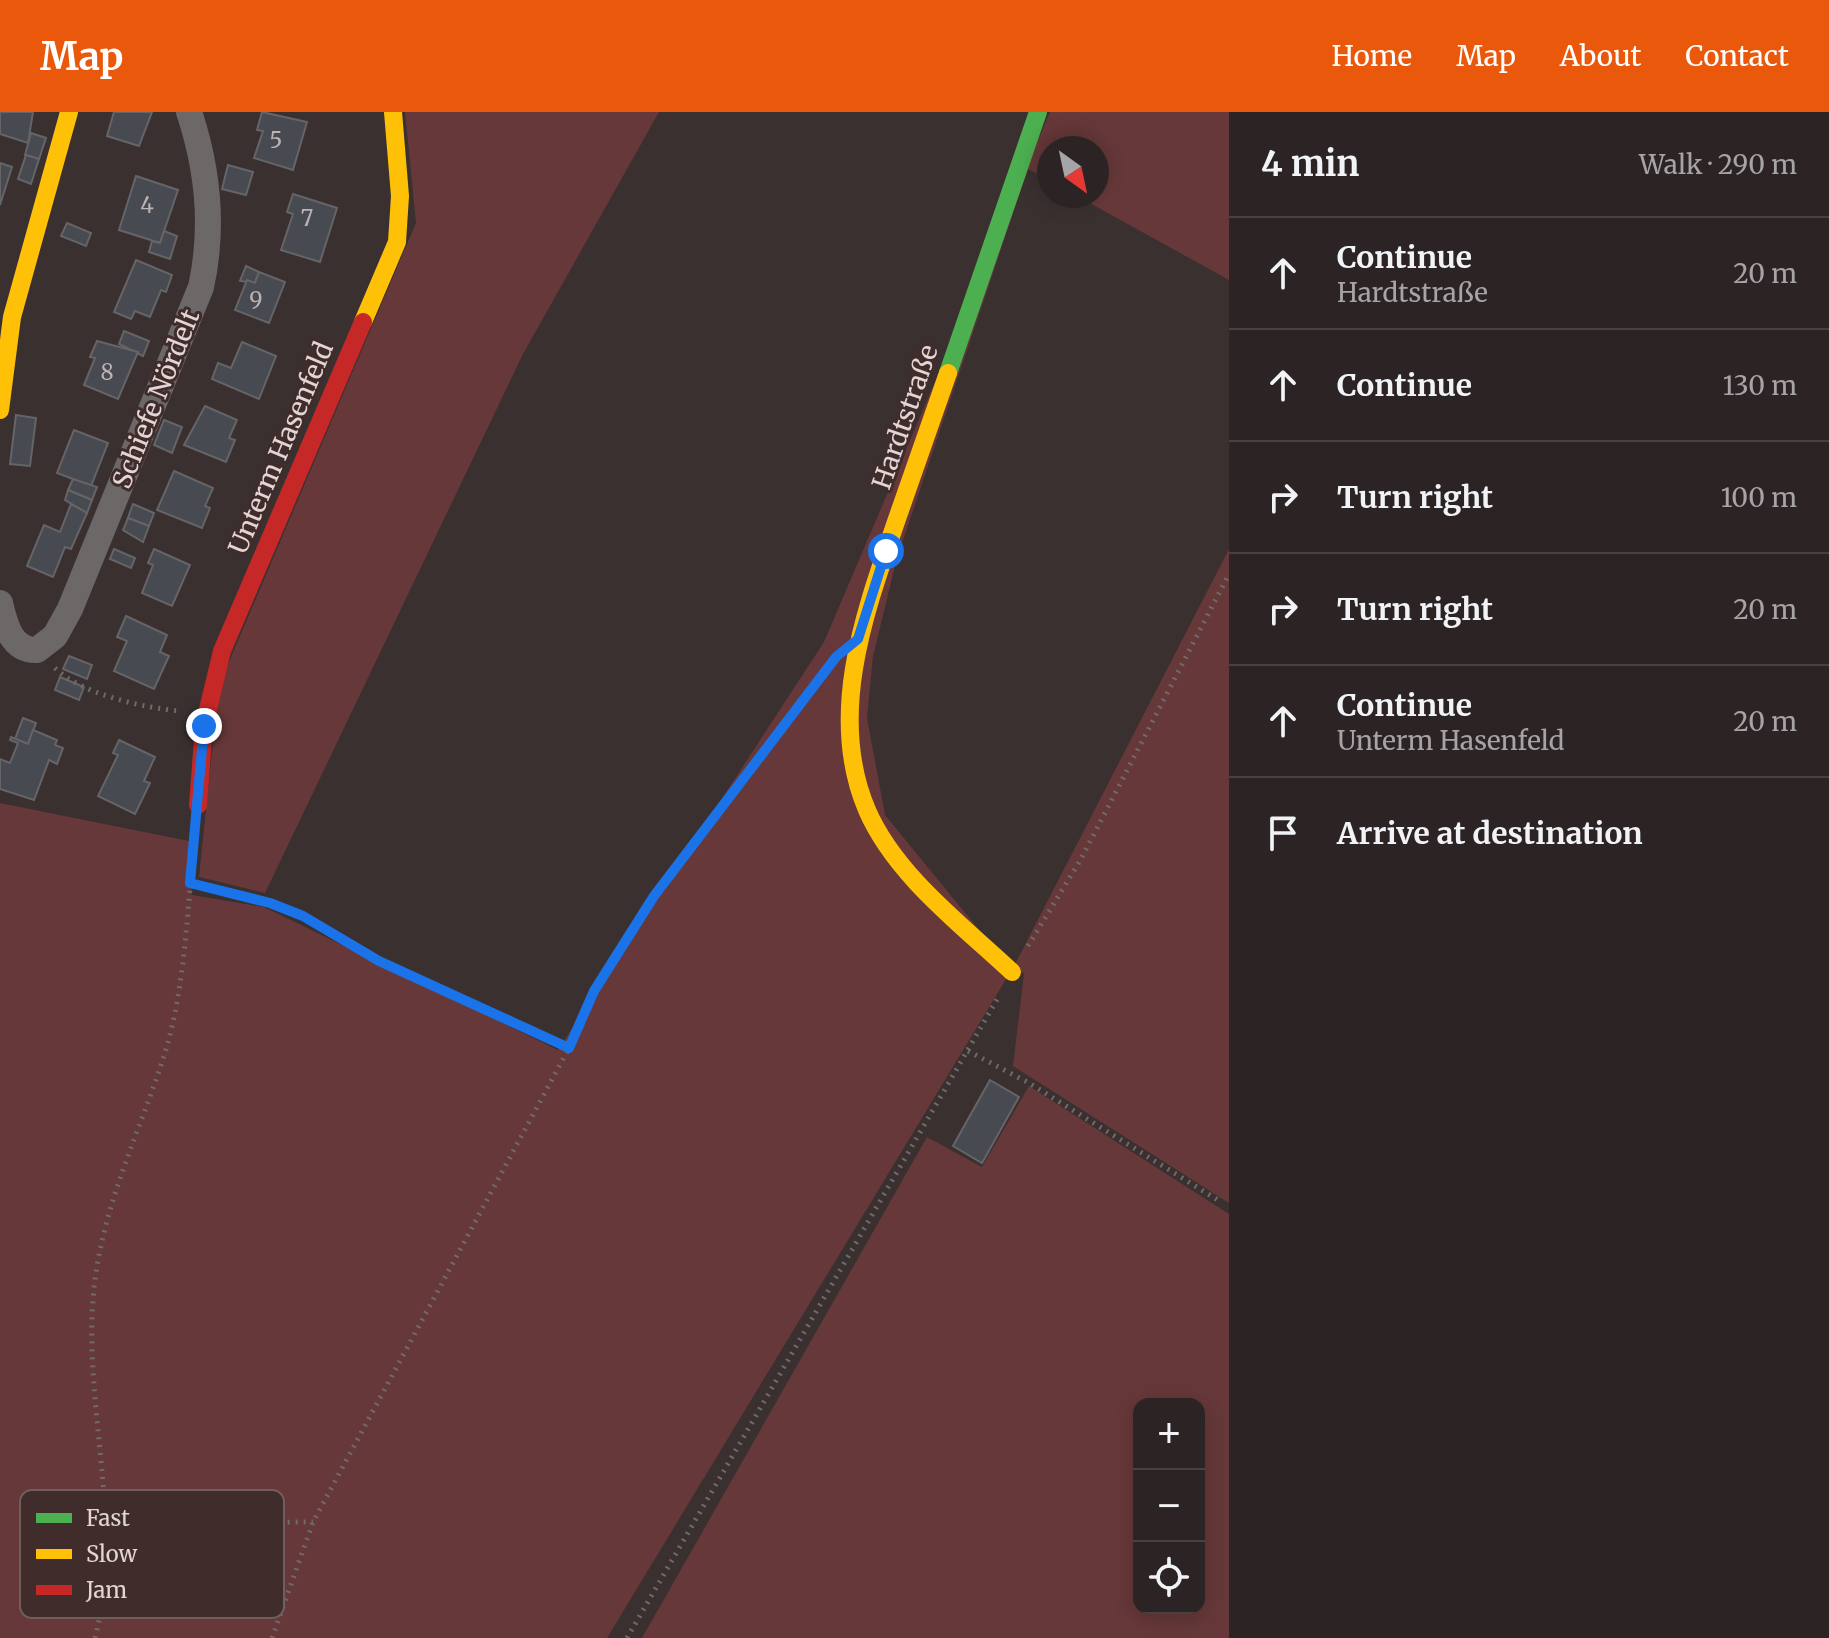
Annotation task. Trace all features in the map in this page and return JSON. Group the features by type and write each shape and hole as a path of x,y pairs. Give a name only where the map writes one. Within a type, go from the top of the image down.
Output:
{"street":[{"path":"0,410 12,317 69,112"},
{"name":"Schiefe Nördelt","path":"1,608 12,638 20,646 37,650 48,644 70,609 201,287 208,244 207,190 189,112"},
{"name":"Unterm Hasenfeld","path":"198,805 204,726 222,651 397,242 400,196 393,112"},
{"name":"Hardtstraße","path":"1012,972 907,873 872,824 853,771 848,710 858,639 1038,112"}],"path":[{"path":"627,1638 1012,972 1081,859 1229,574"},
{"path":"284,1604 313,1522 569,1048 594,991 654,896 836,657 858,639"},
{"path":"59,672 145,708 186,712"},
{"path":"102,1490 91,1326 98,1259 114,1189 165,1054 176,1003 198,805"},
{"path":"190,883 270,903 303,916 379,961 569,1048"},
{"path":"968,1051 1041,1090 1221,1202"},
{"path":"284,1522 313,1522"},
{"path":"95,1638 98,1618"},
{"path":"272,1638 279,1618"}],"shaded area":[{"path":"405,112 659,112 523,354 265,893 199,877 219,685 416,223"},
{"path":"1050,112 1229,112 1229,280 1099,208 1109,208 1109,136 1040,136"},
{"path":"1037,142 1037,174 1028,169 897,558 873,656 867,718 885,815 1012,970 1229,549 1229,1203 1013,1066 1024,973 1011,971 607,1638 0,1638 0,803 189,841 192,895 264,907 558,1050 824,642"},
{"path":"1029,1086 1229,1214 1229,1638 642,1638 927,1137 982,1167"}],"building":[{"path":"0,112 33,112 28,143 0,134"},
{"path":"114,112 152,112 139,146 107,136"},
{"path":"262,112 307,122 293,170 254,158 263,131 257,130"},
{"path":"31,133 46,138 39,159 25,155"},
{"path":"26,155 39,159 31,184 18,179"},
{"path":"0,163 12,167 0,205"},
{"path":"228,165 253,172 246,195 222,189"},
{"path":"136,176 178,190 160,243 119,230"},
{"path":"293,194 337,208 320,262 281,250 293,214 287,212"},
{"path":"67,223 91,233 86,246 61,236"},
{"path":"164,231 177,236 170,259 149,252 152,241 160,243"},
{"path":"136,260 172,275 166,292 161,290 150,317 135,311 131,319 114,312"},
{"path":"246,266 259,272 255,283 240,281"},
{"path":"259,272 285,282 269,323 235,310 247,280 255,283"},
{"path":"124,331 149,341 143,356 119,344"},
{"path":"97,341 138,352 118,399 84,385 95,358 90,357"},
{"path":"242,342 276,356 259,399 212,379 218,363 231,368"},
{"path":"205,406 237,420 229,438 235,440 226,462 184,445"},
{"path":"16,415 36,418 30,466 10,464"},
{"path":"164,420 182,427 172,453 154,445"},
{"path":"74,430 108,443 91,486 57,473"},
{"path":"174,471 213,488 205,506 210,508 202,528 157,510"},
{"path":"73,479 97,487 92,500 68,490"},
{"path":"68,490 92,500 87,513 65,500"},
{"path":"71,504 87,513 71,549 65,547 53,577 27,566 44,525 60,532"},
{"path":"133,504 154,513 149,526 128,518"},
{"path":"128,518 149,526 143,542 123,530"},
{"path":"114,549 135,558 131,568 110,559"},
{"path":"154,549 190,565 172,606 142,593 153,565 148,563"},
{"path":"126,616 167,635 160,652 169,656 154,689 114,671 127,641 117,637"},
{"path":"69,656 92,665 87,679 63,669"},
{"path":"60,677 84,687 79,700 55,690"},
{"path":"23,718 36,723 28,744 15,739"},
{"path":"33,730 57,740 55,745 63,748 57,764 49,760 34,800 0,789 0,759 10,763 18,743 10,740 11,737 28,744"},
{"path":"119,740 155,757 144,781 150,783 135,814 98,796 118,755 113,753"},
{"path":"990,1080 1019,1097 982,1163 953,1146"}],"traffic: fast":[{"path":"948,373 1038,112"}],"traffic: slow":[{"path":"0,410 12,317 69,112"},
{"path":"363,322 397,242 400,196 393,112"},
{"path":"948,373 863,625 850,699 850,737 855,774 867,810 894,856 931,898 1012,972"}],"traffic: jam":[{"path":"198,805 204,726 222,651 363,322"}],"route":[{"path":"204,726 190,883 270,903 303,916 379,961 569,1048 594,991 654,896 836,657 858,639 886,551"}]}
